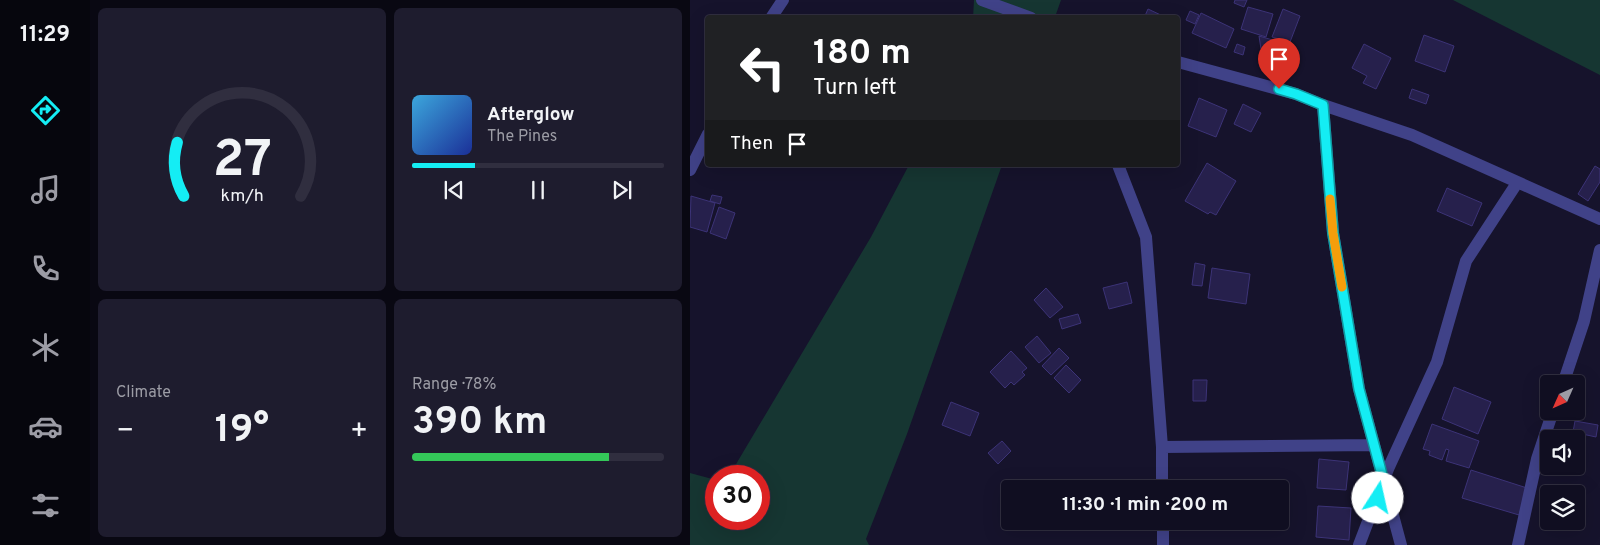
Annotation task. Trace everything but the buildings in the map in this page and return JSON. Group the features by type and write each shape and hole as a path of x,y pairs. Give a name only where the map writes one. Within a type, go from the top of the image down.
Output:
{"street":[{"path":"773,15 782,0"},
{"path":"982,0 1023,15"},
{"path":"1180,63 1296,94 1412,135 1600,219"},
{"path":"1323,105 1333,233 1359,389 1401,545"},
{"path":"690,170 705,140"},
{"path":"1119,167 1146,237 1162,447 1162,480"},
{"path":"1360,545 1384,482 1437,362 1466,261 1517,183"},
{"path":"1566,375 1584,321 1600,250"},
{"path":"1518,545 1537,459 1550,420"},
{"path":"1162,447 1374,445"},
{"path":"1162,530 1163,545"}],"green space":[{"path":"974,0 1061,0 1056,15 973,15"},
{"path":"1453,0 1600,0 1600,75"},
{"path":"908,167 1001,167 907,434 866,539 869,545 690,545 690,473 705,477 705,530 770,530 770,465 736,465 871,237"}],"slow traffic":[{"path":"1330,199 1333,233 1342,287"}],"route":[{"path":"1279,89 1323,105 1333,233 1359,389 1384,482 1378,498"}]}
